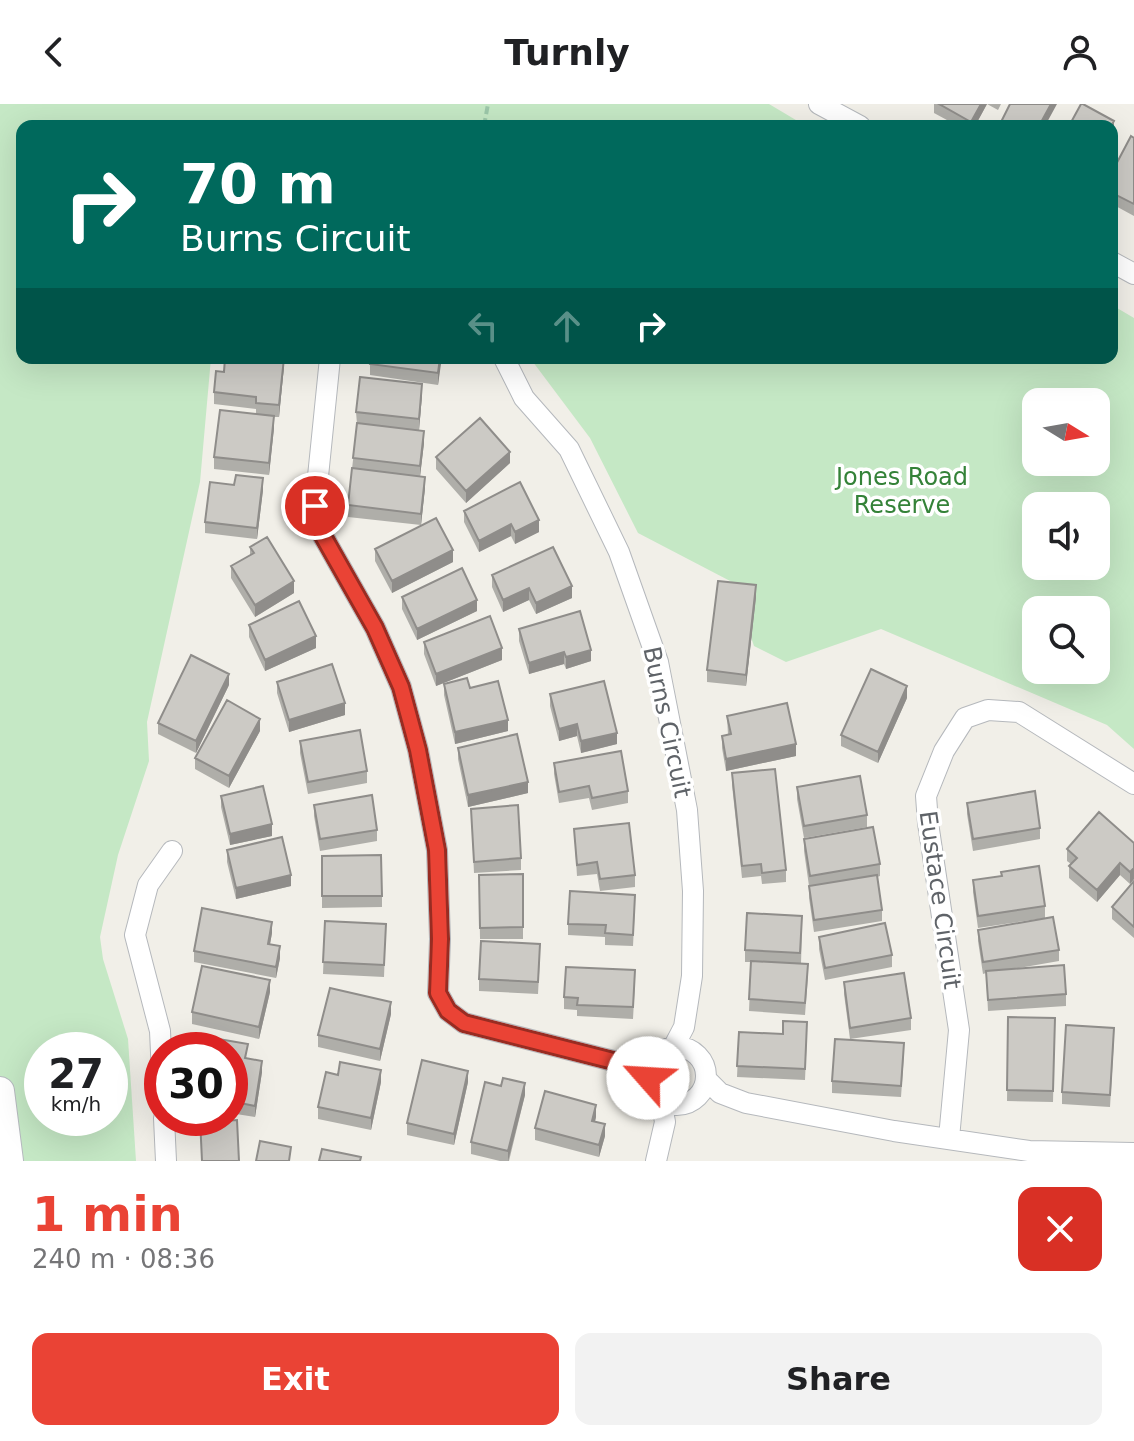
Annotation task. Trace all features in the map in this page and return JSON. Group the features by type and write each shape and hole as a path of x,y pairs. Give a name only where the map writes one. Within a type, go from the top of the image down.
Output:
{"street":[{"path":"819,104 849,120"},
{"path":"329,364 315,506 323,536 375,628 401,687 418,750 437,850 438,993 448,1011 464,1023 645,1069"},
{"name":"Burns Circuit","path":"507,364 524,398 569,449 619,552 658,662 687,810 693,891 692,976 681,1049"},
{"name":"Eustace Circuit","path":"949,1138 959,1030 926,796 944,751 965,718 988,710 1019,712 1134,784"},
{"path":"160,1032 135,935 148,885 172,851"},
{"path":"645,1069 665,1050 681,1049 702,1062 708,1089"},
{"path":"645,1069 654,1094 668,1109"},
{"path":"668,1109 693,1100 708,1089"},
{"path":"708,1089 746,1103 894,1131 1029,1151 1134,1153"},
{"path":"0,1091 9,1161"},
{"path":"656,1161 668,1109"},
{"path":"165,1136 166,1161"}],"green space":[{"path":"0,104 769,104 796,120 16,120 16,364 210,364 200,482 147,722 149,761 118,855 100,937 103,959 126,1032 24,1032 24,1136 128,1136 128,1039 136,1161 0,1161"},
{"name":"Jones Road Reserve","path":"1118,309 1134,318 1134,749 1107,725 881,629 786,662 754,646 732,582 638,533 590,438 534,364 1118,364"}],"building":[{"path":"939,104 981,104 972,120"},
{"path":"1010,104 1051,104 1042,120 1002,120"},
{"path":"1083,104 1112,120 1072,120"},
{"path":"1131,136 1134,138 1134,204 1118,196 1118,161"},
{"path":"225,364 283,364 279,405 256,403 256,397 214,392 216,371 224,372"},
{"path":"370,364 439,364 438,373"},
{"path":"360,377 422,384 419,419 356,412"},
{"path":"220,410 274,416 269,463 214,457"},
{"path":"480,418 510,452 466,491 436,457"},
{"path":"357,423 424,431 420,466 353,458"},
{"path":"352,468 425,477 421,514 348,505"},
{"path":"236,475 263,478 257,528 205,522 210,482 234,485"},
{"path":"520,482 539,520 515,532 511,524 479,541 464,511"},
{"path":"436,518 453,550 392,581 375,549"},
{"path":"267,537 294,581 255,605 231,566 254,553 250,547"},
{"path":"553,547 572,586 536,603 529,588 503,600 492,575"},
{"path":"462,568 477,600 417,629 402,597"},
{"path":"718,581 756,585 746,675 707,670"},
{"path":"299,601 316,636 265,660 249,625"},
{"path":"580,611 591,650 566,657 564,652 529,663 519,629"},
{"path":"490,616 502,648 436,674 424,642"},
{"path":"191,655 229,674 196,741 158,723"},
{"path":"332,664 345,703 289,720 277,682"},
{"path":"871,669 907,686 878,752 841,735"},
{"path":"467,678 470,688 498,681 508,720 455,732 444,684"},
{"path":"604,681 617,733 581,741 577,724 559,729 550,694"},
{"path":"227,700 260,719 229,776 195,758"},
{"path":"787,703 796,744 726,759 722,736 731,734 727,716"},
{"path":"360,730 367,771 308,782 300,741"},
{"path":"517,734 528,782 468,795 458,748"},
{"path":"621,751 628,791 592,798 589,786 559,792 554,763"},
{"path":"775,769 786,870 762,873 761,864 742,866 732,773"},
{"path":"860,776 867,815 804,826 797,787"},
{"path":"263,786 272,824 230,834 221,796"},
{"path":"1035,791 1040,828 973,839 967,803"},
{"path":"372,795 377,830 320,839 314,805"},
{"path":"518,805 521,858 474,862 471,809"},
{"path":"1099,812 1134,843 1134,868 1130,872 1120,863 1097,890 1069,866 1077,858 1067,849"},
{"path":"629,823 635,875 600,879 597,862 577,865 574,829"},
{"path":"873,827 880,864 810,876 804,839"},
{"path":"282,837 291,875 236,888 227,850"},
{"path":"381,855 382,896 322,896 322,856"},
{"path":"1039,866 1045,906 978,916 973,880"},
{"path":"523,874 523,927 480,928 479,875"},
{"path":"877,875 882,910 814,920 809,886"},
{"path":"1134,881 1134,927 1112,907"},
{"path":"570,891 635,895 633,935 605,933 606,925 568,924"},
{"path":"202,908 272,922 268,944 280,946 276,967 194,951"},
{"path":"747,913 802,916 800,953 745,950"},
{"path":"1053,917 1059,950 983,962 978,930"},
{"path":"325,921 386,924 384,965 323,962"},
{"path":"885,923 892,955 825,968 819,937"},
{"path":"481,941 540,944 538,982 479,979"},
{"path":"751,961 808,964 805,1003 749,999"},
{"path":"1064,965 1066,994 988,1000 986,971"},
{"path":"202,966 270,980 259,1027 192,1012"},
{"path":"566,967 635,970 633,1007 577,1005 578,998 564,997"},
{"path":"904,973 911,1018 850,1028 844,982"},
{"path":"330,988 391,1002 380,1049 318,1035"},
{"path":"1008,1017 1055,1018 1053,1091 1007,1090"},
{"path":"783,1021 807,1022 805,1069 737,1066 739,1032 783,1034"},
{"path":"1066,1025 1114,1028 1110,1095 1062,1092"},
{"path":"835,1039 904,1043 901,1086 832,1081"},
{"path":"248,1059 262,1061 255,1106 248,1105"},
{"path":"422,1060 468,1071 454,1134 407,1123"},
{"path":"340,1062 381,1070 371,1118 318,1107 326,1072 338,1075"},
{"path":"503,1078 525,1083 508,1151 471,1142 485,1082 501,1086"},
{"path":"545,1091 596,1105 592,1121 605,1124 599,1145 535,1128"},
{"path":"201,1136 238,1136 239,1161 202,1161"},
{"path":"260,1141 291,1147 289,1161 256,1161"},
{"path":"322,1149 361,1157 360,1161 319,1161"}],"route":[{"path":"315,506 323,536 375,628 401,687 418,750 437,850 438,993 448,1011 464,1023 633,1066 648,1078"}]}
